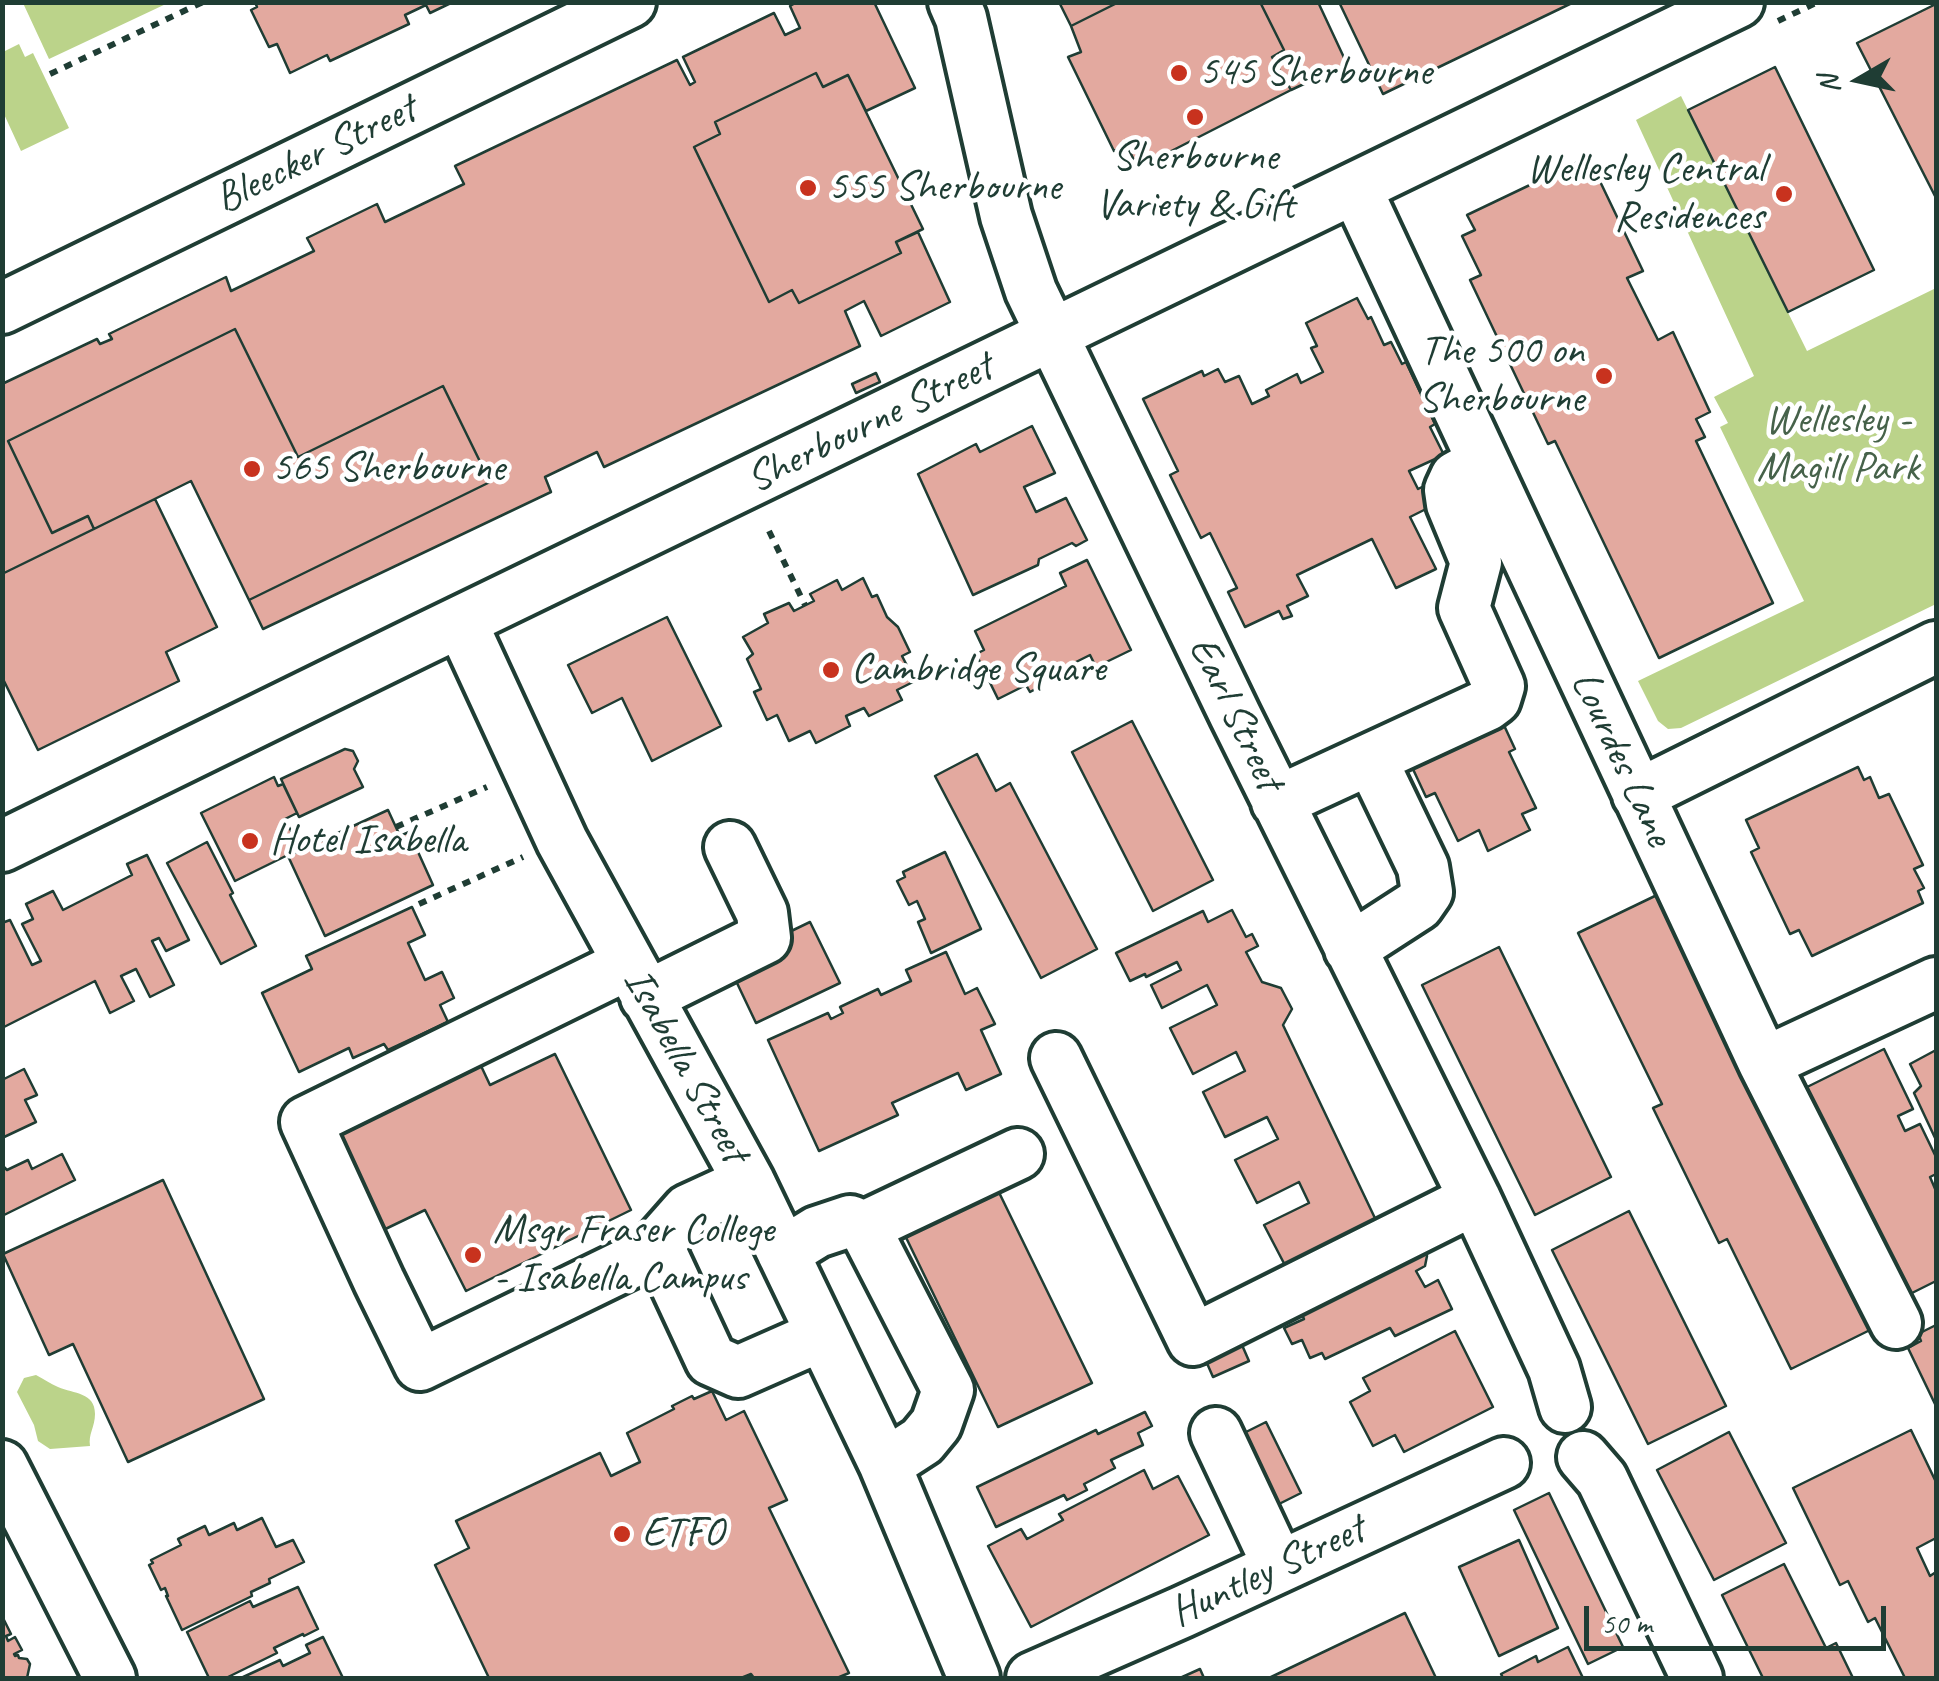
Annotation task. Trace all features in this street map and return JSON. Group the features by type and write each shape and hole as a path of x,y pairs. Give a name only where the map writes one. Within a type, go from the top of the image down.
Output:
{"street":[{"name":"Bleecker Street","path":"2,308 630,2"},
{"name":"Earl Street","path":"954,2 962,18 1006,216 1031,291 1277,802 1475,1199 1554,1369 1565,1408"},
{"name":"Sherbourne Street","path":"2,846 1738,2"},
{"name":"Lourdes Lane","path":"1356,189 1764,1064 1896,1324"},
{"path":"1277,802 1495,699 1498,686 1464,608 1476,562 1450,490 1456,477 1483,462"},
{"name":"Isabella Street","path":"461,622 562,841 748,1182 783,1254 885,1465 974,1678"},
{"path":"1638,795 1936,648"},
{"path":"1350,949 1418,905 1427,892 1423,867 1371,758"},
{"path":"730,847 762,913 764,938 637,981 306,1122 420,1366 650,1253 688,1210 748,1182"},
{"path":"1764,1064 1936,982"},
{"path":"1056,1058 1192,1340 1475,1199"},
{"path":"885,1465 922,1441 936,1424 948,1390 857,1224 859,1206 874,1193 959,1151"},
{"path":"783,1254 817,1232 857,1224 1018,1154"},
{"path":"658,1244 711,1360 738,1372 822,1335"},
{"path":"1216,1432 1279,1567"},
{"path":"1583,1457 1602,1479 1697,1678"},
{"name":"Huntley Street","path":"1032,1678 1504,1463"},
{"path":"2,1466 110,1678"}],"path":[{"path":"50,74 204,2"},
{"path":"769,532 805,605"},
{"path":"396,827 487,787"},
{"path":"420,904 519,858"}],"green space":[{"path":"23,3 168,3 49,59"},
{"path":"19,44 25,57 33,53 69,128 21,151 3,112 3,52"},
{"name":"Wellesley - Magill Park","path":"1681,96 1807,351 1936,288 1936,604 1681,728 1668,729 1658,721 1638,681 1804,601 1720,427 1728,423 1714,397 1754,376 1636,120"},
{"path":"36,1375 91,1401 95,1414 90,1446 50,1449 38,1441 17,1392 24,1378"}],"building":[{"path":"255,2 453,2 430,13 426,5 405,15 409,24 330,61 327,55 290,73 277,44 269,47 251,10 257,7"},
{"path":"797,2 874,2 915,88 866,111 848,75 823,87 816,73 715,122 720,134 694,147 769,302 792,290 799,303 901,253 896,242 918,232 950,302 881,336 864,301 845,311 860,346 604,467 597,452 545,477 551,492 263,629 249,600 490,482 443,386 298,457 235,329 8,441 52,533 88,516 94,529 2,574 2,384 97,339 100,344 112,339 109,334 226,277 231,291 314,251 307,238 377,204 385,222 464,184 455,166 677,60 690,85 695,82 683,57 774,13 785,35 800,28 790,6"},
{"path":"1059,2 1119,2 1071,26"},
{"name":"545 Sherbourne","path":"1119,2 1260,2 1284,50 1272,57 1291,90 1138,168 1126,144 1114,151 1068,57 1081,52 1071,26"},
{"path":"1260,2 1318,2 1347,64 1291,90 1272,57 1284,50"},
{"path":"1339,2 1574,2 1383,94"},
{"path":"1936,4 1936,198 1857,43"},
{"name":"Wellesley Central Residences","path":"1775,67 1874,270 1788,312 1688,110"},
{"name":"555 Sherbourne","path":"816,73 823,87 848,75 923,229 896,242 901,253 799,303 792,290 769,302 694,147 720,134 715,122"},
{"name":"The 500 on Sherbourne","path":"1578,162 1586,178 1596,173 1643,271 1627,278 1658,340 1673,332 1710,412 1696,419 1705,437 1696,441 1773,603 1659,658 1555,441 1548,444 1470,280 1481,275 1462,236 1475,230 1467,215"},
{"path":"1357,298 1384,345 1391,342 1402,364 1406,362 1435,424 1430,427 1444,455 1409,471 1418,489 1426,485 1436,504 1410,517 1436,569 1396,588 1372,539 1297,575 1308,596 1287,606 1292,616 1283,619 1279,611 1245,627 1228,592 1237,588 1210,533 1201,538 1170,475 1178,471 1143,399 1202,371 1204,376 1218,369 1225,382 1239,376 1252,404 1269,396 1266,390 1297,374 1301,383 1323,372 1311,348 1317,346 1306,323"},
{"name":"565 Sherbourne","path":"235,329 298,457 443,386 490,482 249,600 191,481 94,529 88,516 52,533 8,441"},
{"path":"876,373 880,382 856,393 852,384"},
{"path":"1032,426 1055,473 1024,487 1036,512 1066,498 1087,540 1076,546 1072,543 1039,559 1038,565 973,595 918,474 976,444 980,452"},
{"path":"155,499 217,627 166,652 179,681 38,750 2,677 2,574"},
{"path":"1087,560 1131,650 1096,667 1090,655 1038,681 1041,686 1030,692 1026,685 998,699 976,654 984,650 975,631 1066,586 1060,573"},
{"name":"Cambridge Square","path":"863,578 872,597 877,595 887,617 898,627 910,652 902,656 915,681 897,690 902,700 869,716 864,708 846,716 850,726 816,743 810,731 789,741 777,715 767,720 754,692 761,689 747,659 753,654 743,637 768,623 764,614 789,603 794,611 814,601 810,594 837,580 842,590"},
{"path":"667,617 721,726 652,761 622,698 592,713 568,665"},
{"path":"1132,721 1213,880 1153,911 1072,752"},
{"path":"1502,721 1515,749 1509,752 1536,808 1522,814 1530,830 1488,851 1479,830 1458,841 1435,793 1426,797 1412,767"},
{"path":"345,749 353,751 358,761 354,769 363,787 299,817 281,779"},
{"path":"977,754 996,791 1010,783 1097,949 1041,978 935,776"},
{"path":"1858,767 1864,780 1870,777 1879,798 1889,794 1923,865 1914,869 1924,888 1918,891 1923,903 1812,956 1799,930 1790,934 1751,852 1759,848 1746,820"},
{"path":"274,777 278,786 283,784 297,813 285,819 300,849 235,881 201,813"},
{"path":"388,810 400,836 409,832 433,885 325,936 288,856"},
{"path":"207,842 256,946 221,964 167,863"},
{"path":"945,852 981,929 931,953 918,922 925,919 917,901 909,905 897,881 905,877 903,872"},
{"path":"147,855 189,940 166,951 159,938 152,941 174,985 150,997 136,969 121,976 134,1001 110,1013 95,981 2,1028 2,923 10,920 32,965 41,961 22,924 33,919 26,904 53,891 63,910 132,875 127,864"},
{"path":"1657,895 1870,1330 1791,1369 1727,1239 1719,1243 1653,1108 1662,1104 1578,933"},
{"path":"412,907 425,935 408,943 425,980 442,972 454,998 440,1005 448,1022 388,1050 384,1044 353,1058 349,1048 299,1072 262,993 312,969 306,956"},
{"path":"1232,910 1246,937 1252,934 1258,946 1246,952 1262,982 1281,988 1292,1009 1283,1025 1383,1235 1288,1271 1264,1225 1309,1203 1299,1182 1257,1203 1235,1160 1278,1139 1267,1117 1225,1137 1203,1092 1245,1071 1236,1052 1193,1074 1170,1028 1217,1005 1207,985 1162,1008 1151,985 1181,970 1177,962 1130,981 1116,953 1203,911 1208,922"},
{"path":"810,922 840,983 756,1023 727,962"},
{"path":"1499,947 1611,1177 1535,1215 1422,985"},
{"path":"946,952 965,994 977,988 995,1024 981,1030 1001,1074 966,1090 958,1073 892,1103 898,1115 819,1151 768,1040 828,1013 831,1019 843,1013 840,1007 878,989 881,995 911,981 906,970"},
{"path":"1884,1049 1913,1109 1898,1116 1905,1131 1920,1124 1936,1157 1936,1174 1930,1177 1936,1191 1936,1281 1900,1299 1799,1091"},
{"path":"1936,1050 1936,1140 1914,1093 1921,1086 1910,1064"},
{"path":"474,1051 490,1085 555,1054 631,1210 466,1291 425,1210 375,1234 321,1126"},
{"path":"24,1069 37,1095 25,1100 36,1122 2,1138 2,1080"},
{"path":"62,1154 75,1180 2,1216 2,1165 7,1170 28,1160 32,1169"},
{"path":"991,1176 1092,1383 998,1427 898,1221"},
{"path":"163,1180 264,1399 128,1462 73,1344 49,1355 3,1254"},
{"path":"1629,1211 1726,1406 1648,1444 1552,1250"},
{"path":"1421,1246 1427,1256 1425,1266 1416,1271 1425,1287 1438,1280 1452,1309 1395,1336 1390,1328 1325,1359 1322,1353 1310,1358 1302,1340 1292,1344 1284,1328 1304,1319 1301,1312"},
{"path":"1936,1325 1935,1404 1908,1348 1921,1341 1918,1334"},
{"path":"1235,1329 1249,1361 1213,1377 1199,1345"},
{"path":"1455,1331 1493,1407 1404,1452 1395,1435 1373,1446 1350,1402 1370,1391 1363,1378"},
{"name":"ETFO","path":"712,1391 726,1420 744,1411 787,1500 769,1508 849,1673 837,1678 754,1678 751,1674 741,1678 489,1678 435,1565 469,1548 456,1521 600,1453 611,1476 640,1462 627,1433 692,1396 694,1399"},
{"path":"1145,1412 1152,1426 1138,1433 1143,1445 1111,1460 1115,1468 1084,1484 1087,1490 1067,1500 1064,1495 996,1527 977,1487 1096,1430 1098,1434"},
{"path":"1266,1422 1301,1493 1261,1513 1226,1442"},
{"path":"1911,1430 1936,1482 1936,1538 1917,1548 1930,1576 1936,1572 1936,1678 1905,1678 1875,1618 1868,1622 1848,1581 1840,1585 1793,1488"},
{"path":"1729,1432 1786,1543 1714,1580 1657,1470"},
{"path":"1144,1470 1153,1489 1178,1476 1209,1535 1031,1627 988,1546 1021,1529 1027,1539 1063,1520 1059,1514"},
{"path":"1549,1493 1623,1647 1588,1664 1514,1510"},
{"path":"262,1518 276,1547 293,1540 304,1562 269,1579 270,1583 251,1592 252,1596 182,1630 165,1588 161,1590 149,1565 151,1560 181,1545 178,1539 205,1526 209,1535 234,1523 237,1530"},
{"path":"1519,1540 1558,1628 1499,1656 1459,1567"},
{"path":"1784,1564 1826,1648 1836,1643 1853,1678 1763,1678 1722,1595"},
{"path":"298,1587 318,1629 274,1648 277,1653 226,1678 209,1678 187,1632 250,1601 253,1607"},
{"path":"1405,1613 1436,1678 1269,1678"},
{"path":"2,1616 11,1634 6,1636 8,1641 15,1637 22,1650 15,1656 30,1664 27,1678 2,1678"},
{"path":"323,1637 343,1678 241,1678 280,1660 283,1666 310,1653 306,1645"},
{"path":"1568,1647 1583,1678 1503,1678 1501,1674 1536,1656 1538,1662"},
{"path":"1200,1669 1204,1678 1180,1678"}],"place":[{"name":"545 Sherbourne","path":"1179,73"},
{"name":"Sherbourne Variety & Gift","path":"1195,117"},
{"name":"555 Sherbourne","path":"808,188"},
{"name":"Wellesley Central Residences","path":"1784,194"},
{"name":"The 500 on Sherbourne","path":"1604,376"},
{"name":"565 Sherbourne","path":"252,469"},
{"name":"Cambridge Square","path":"831,670"},
{"name":"Hotel Isabella","path":"250,841"},
{"name":"Msgr Fraser College - Isabella Campus","path":"473,1255"},
{"name":"ETFO","path":"622,1534"}]}
